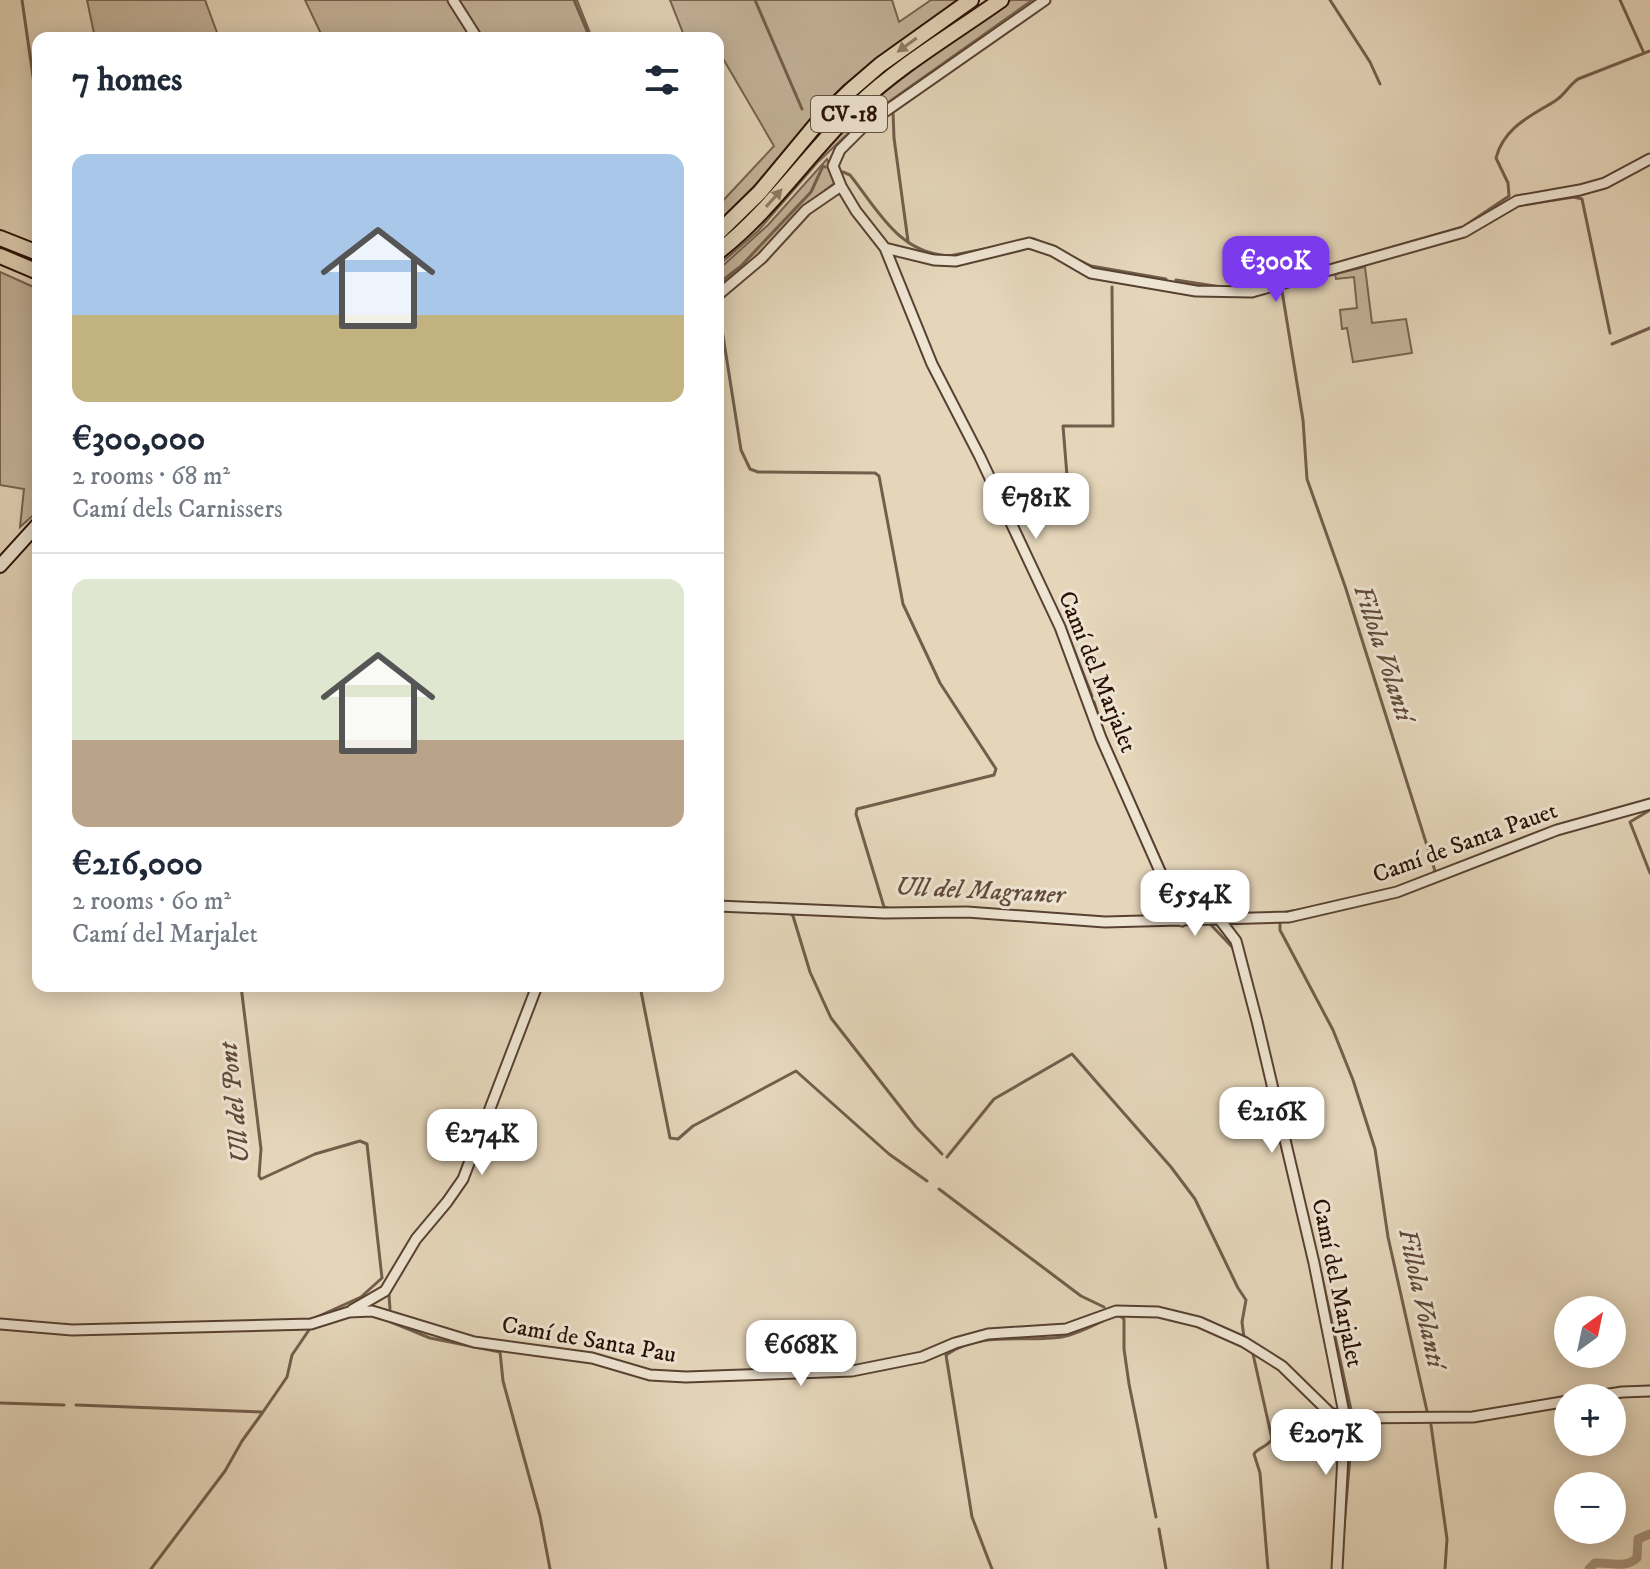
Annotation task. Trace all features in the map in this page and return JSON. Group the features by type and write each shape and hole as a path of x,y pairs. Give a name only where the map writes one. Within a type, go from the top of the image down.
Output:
{"main road":[{"name":"CV-18","path":"724,227 760,192 819,121 851,90 880,65 971,0"},
{"name":"CV-18","path":"724,246 769,204 860,103 891,77 1001,0"},
{"path":"0,238 32,251"},
{"path":"0,256 32,269"},
{"path":"0,566 32,531"}],"street":[{"path":"453,0 473,32"},
{"path":"724,290 762,258 806,210 841,186 833,166 836,156 863,127 1045,0"},
{"path":"885,248 934,260 956,261 1029,243 1053,251 1091,273 1196,291 1252,292 1464,232 1517,201 1605,183 1650,159"},
{"name":"Camí del Marjalet","path":"841,186 885,248 932,364 987,471 1060,627 1101,738 1182,921"},
{"name":"Camí de Santa Pauet","path":"724,906 884,913 967,912 1105,922 1289,917 1397,892 1557,830 1650,804"},
{"name":"Camí del Marjalet","path":"1220,920 1236,941 1257,1021 1314,1263 1345,1418 1337,1569"},
{"path":"349,1312 385,1291 416,1239 463,1179 535,992"},
{"name":"Camí de Santa Pau","path":"0,1324 72,1330 311,1324 349,1312 372,1311 474,1342 592,1358 650,1375 686,1377 852,1371 922,1357 988,1334 1066,1329 1116,1311 1158,1312 1199,1322 1244,1342 1282,1366 1330,1413 1345,1418"},
{"path":"1626,1392 1650,1391"},
{"path":"1345,1418 1473,1417 1554,1403"}],"shaded area":[{"path":"87,0 205,0 217,32 94,32"},
{"path":"305,0 577,0 590,32 320,32"},
{"path":"670,0 892,0 899,22 931,0 960,0 843,86 724,218 724,200 774,146 724,60 724,32 683,32"},
{"path":"1011,0 1032,0 860,122 817,163 758,231 724,261 724,253 832,139 867,105 927,57"},
{"path":"827,159 837,181 802,208 755,258 724,285 724,265 768,225"},
{"path":"1365,267 1372,323 1406,319 1412,353 1353,362 1347,328 1342,329 1340,310 1357,308 1354,277 1336,279 1335,274"},
{"path":"0,272 32,286 32,516 20,527 24,489 0,485"}],"waterway":[{"name":"Ull del Pont","path":"22,0 32,69"},
{"name":"Ull del Magraner","path":"574,0 587,32"},
{"path":"755,0 802,109"},
{"path":"1330,0 1370,62 1380,84"},
{"path":"1620,0 1643,51"},
{"path":"1176,280 1221,287 1260,285 1463,227 1509,196 1508,183 1496,158 1512,130 1558,99 1578,79 1650,51"},
{"path":"908,241 893,112 964,62"},
{"path":"724,279 741,266 811,192 825,167"},
{"path":"843,172 850,175 891,228 916,247 931,253 949,256 1034,239 1091,266 1166,279"},
{"path":"1521,205 1574,197 1582,199 1610,333"},
{"path":"1013,519 1065,506 1069,501 1063,426 1113,426 1112,287"},
{"name":"Fillola Volantí","path":"1282,291 1303,420 1307,479 1345,586 1435,871 1432,875"},
{"path":"1612,344 1650,328"},
{"name":"Ull del Magraner","path":"724,342 741,450 750,469 758,472 875,473 879,476 903,604 940,683 996,769 994,775 857,809 884,907 890,909"},
{"path":"1065,627 1092,696"},
{"path":"1094,702 1105,736"},
{"path":"1110,747 1188,917"},
{"path":"1650,810 1630,822 1650,873"},
{"name":"Fillola Volantí","path":"1286,912 1305,909"},
{"path":"790,913 810,972 831,1018 916,1127 942,1154"},
{"name":"Fillola Volantí","path":"1280,923 1280,930 1333,1030 1375,1149 1388,1237 1427,1411"},
{"path":"1212,926 1234,949"},
{"name":"Ull del Pont","path":"242,992 261,1149 261,1179 315,1154 360,1141 367,1144 382,1278 361,1297 317,1317"},
{"path":"641,992 670,1138 678,1139 693,1126 796,1071 889,1154 927,1181"},
{"path":"947,1157 994,1099 1072,1054 1195,1199 1246,1300 1242,1322 1244,1338"},
{"path":"474,1139 495,1083"},
{"path":"939,1189 1081,1296 1104,1307"},
{"path":"1321,1273 1352,1414"},
{"path":"389,1295 390,1309"},
{"path":"1119,1315 1124,1319 1129,1384 1156,1517"},
{"path":"992,1569 972,1517 946,1355 974,1342 1067,1336 1103,1321"},
{"path":"391,1322 430,1338 500,1352 503,1381 540,1516 550,1569"},
{"name":"Ull del Pont","path":"263,1412 287,1377 292,1355 309,1330"},
{"path":"1253,1354 1272,1439 1254,1454 1260,1473 1268,1569"},
{"path":"0,1403 64,1405"},
{"name":"Ull del Pont","path":"76,1405 263,1412 225,1471 151,1569"},
{"path":"1343,1538 1353,1422"},
{"name":"Fillola Volantí","path":"1431,1425 1447,1539 1445,1569"},
{"path":"1159,1529 1166,1569"},
{"path":"1589,1569 1595,1563 1623,1564 1632,1561 1637,1558 1638,1539 1650,1534"}]}
